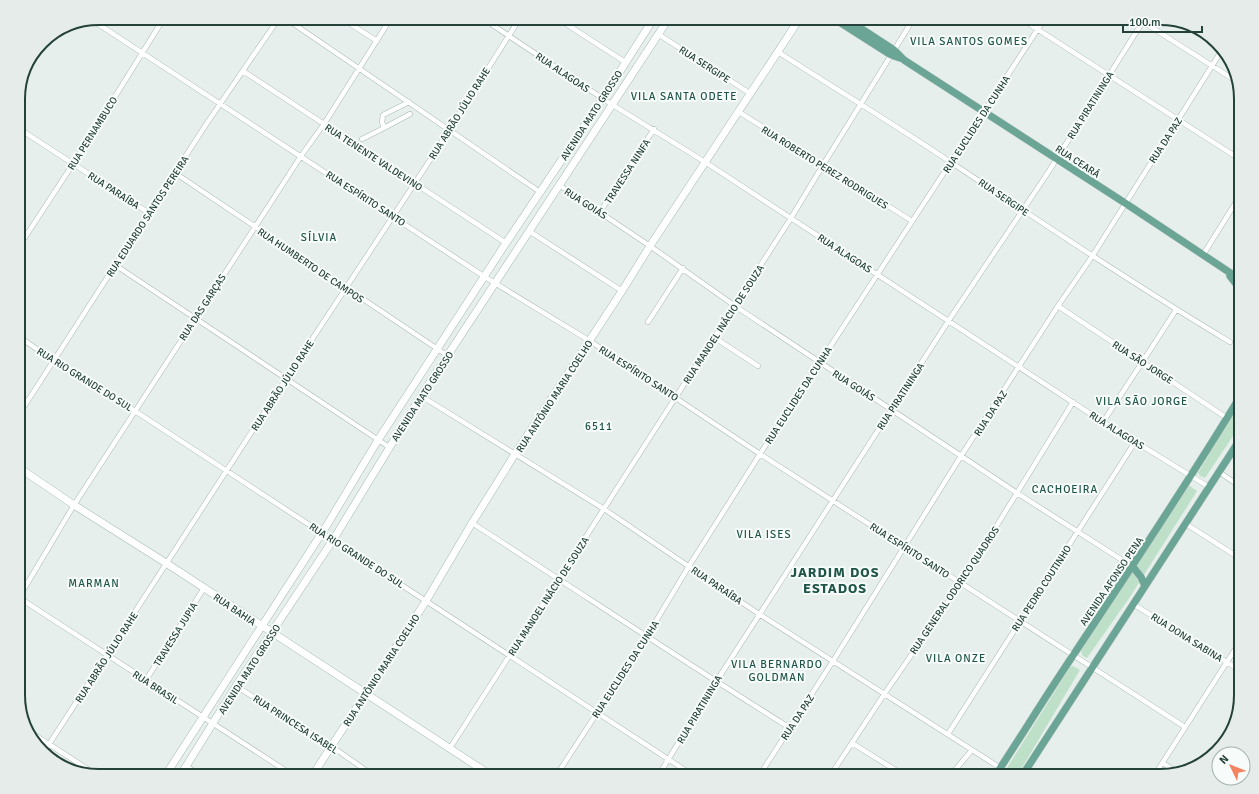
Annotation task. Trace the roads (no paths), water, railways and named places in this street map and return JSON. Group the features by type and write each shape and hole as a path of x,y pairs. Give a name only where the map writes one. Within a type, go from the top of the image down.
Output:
{"main road":[{"name":"AVENIDA MATO GROSSO","path":"170,769 322,533 378,440 649,25"},
{"name":"AVENIDA MATO GROSSO","path":"184,769 236,686 333,540 421,396 613,105 664,25"},
{"name":"RUA ANTÔNIO MARIA COELHO","path":"316,769 426,600 515,454 795,25"},
{"name":"RUA CEARÁ","path":"845,25 904,60 984,111 1234,276"},
{"name":"RUA CEARÁ","path":"854,25 892,53"},
{"path":"625,62 631,66 637,66"},
{"path":"542,189 557,189 553,173"},
{"path":"1226,271 1234,281"},
{"name":"AVENIDA AFONSO PENA","path":"1001,768 1073,654 1191,476 1234,406"},
{"path":"1027,769 1234,449"},
{"name":"RUA BAHIA","path":"25,472 479,768"},
{"path":"1132,567 1141,577 1145,586"}],"street":[{"name":"RUA ESPÍRITO SANTO","path":"100,25 485,277 590,341 760,454 1185,727"},
{"name":"RUA PERNAMBUCO","path":"25,237 73,164 159,25"},
{"name":"RUA EDUARDO SANTOS PEREIRA","path":"25,405 175,173 274,25"},
{"path":"295,25 449,129 542,189"},
{"path":"352,25 377,40"},
{"name":"RUA DAS GARÇAS","path":"25,586 74,505 254,227 324,124 387,25"},
{"name":"RUA ALAGOAS","path":"492,25 613,105 654,129 949,320 1103,422 1209,487"},
{"name":"RUA ABRÃO JÚLIO RAHE","path":"47,747 516,25"},
{"path":"568,25 625,62"},
{"name":"RUA MANOEL INÁCIO DE SOUZA","path":"450,748 791,218 822,165 910,25"},
{"path":"1030,25 1234,156"},
{"name":"RUA EUCLIDES DA CUNHA","path":"561,769 647,636 689,566 760,454 1041,25"},
{"name":"RUA PIRATININGA","path":"662,769 759,614 949,320 1056,159 1140,25"},
{"path":"1150,25 1231,78"},
{"name":"RUA SERGIPE","path":"658,34 751,94"},
{"name":"RUA SERGIPE","path":"778,52 951,162 1176,310 1230,342"},
{"name":"RUA DA PAZ","path":"764,769 961,456 1020,367 1219,55"},
{"name":"RUA TENENTE VALDEVINO","path":"243,71 506,243"},
{"path":"384,128 382,122 383,115 409,102"},
{"name":"RUA ROBERTO PEREZ RODRIGUES","path":"739,112 912,221"},
{"path":"362,139 410,114"},
{"name":"TRAVESSA NINFA","path":"600,212 654,129"},
{"name":"RUA PARAÍBA","path":"25,133 149,213"},
{"name":"RUA HUMBERTO DE CAMPOS","path":"175,173 448,356"},
{"name":"RUA GOIÁS","path":"557,189 600,212 820,363 1076,532 1132,567"},
{"path":"1203,255 1234,205"},
{"path":"529,232 622,291"},
{"path":"115,265 389,447"},
{"path":"648,322 683,268"},
{"name":"RUA SÃO JORGE","path":"1058,306 1227,418"},
{"path":"1103,422 1176,310"},
{"path":"714,338 758,366"},
{"name":"RUA RIO GRANDE DO SUL","path":"25,341 426,600 683,769"},
{"name":"RUA PARAÍBA","path":"421,396 604,509 759,614 1001,768"},
{"name":"RUA GENERAL ODORICO QUADROS","path":"835,769 961,583 1073,402"},
{"name":"RUA PEDRO COUTINHO","path":"948,734 1135,442"},
{"path":"1219,472 1234,482"},
{"path":"472,523 716,682 790,728"},
{"path":"1186,524 1234,555"},
{"name":"TRAVESSA JUPIA","path":"146,680 204,588"},
{"name":"RUA BRASIL","path":"25,602 283,769"},
{"name":"RUA DONA SABINA","path":"1133,604 1234,666"},
{"path":"1159,769 1234,651"},
{"name":"RUA PRINCESA ISABEL","path":"236,686 331,746 364,769"},
{"path":"38,737 84,767"},
{"path":"852,743 894,769"},
{"path":"956,769 972,750"},
{"path":"1163,763 1170,768"},
{"path":"186,766 190,769"}],"district":[{"name":"VILA SANTOS GOMES","path":"969,41"},
{"name":"VILA SANTA ODETE","path":"684,96"},
{"name":"SÍLVIA","path":"319,237"},
{"name":"VILA SÃO JORGE","path":"1142,401"},
{"name":"6511","path":"599,426"},
{"name":"CACHOEIRA","path":"1065,489"},
{"name":"VILA ISES","path":"764,534"},
{"name":"JARDIM DOS ESTADOS","path":"835,580"},
{"name":"MARMAN","path":"94,583"},
{"name":"VILA ONZE","path":"956,658"},
{"name":"VILA BERNARDO GOLDMAN","path":"777,670"}]}
